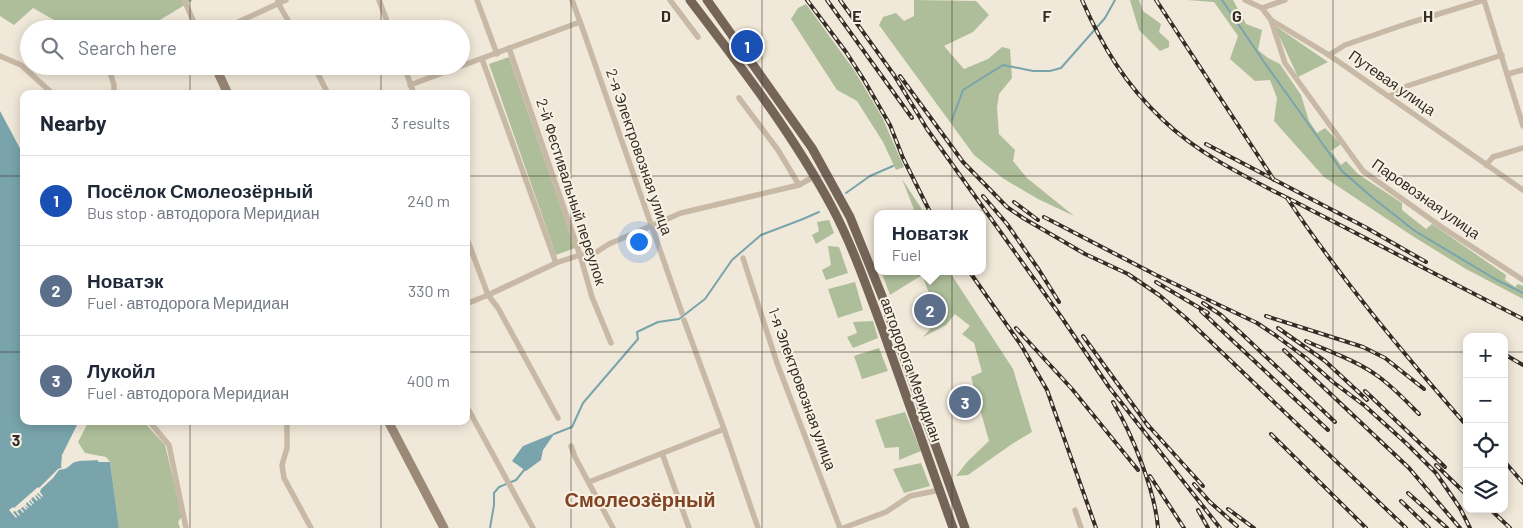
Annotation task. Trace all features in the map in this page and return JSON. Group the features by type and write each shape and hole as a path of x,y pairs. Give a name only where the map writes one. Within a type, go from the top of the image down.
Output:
{"main road":[{"name":"автодорога Меридиан","path":"690,0 761,94 815,176 834,211 856,259 907,395 953,528"},
{"name":"автодорога Меридиан","path":"708,0 812,148 850,217 882,296 965,528"},
{"path":"815,176 825,170"}],"street":[{"path":"184,0 193,20"},
{"path":"241,20 278,1 286,0"},
{"path":"379,0 387,20"},
{"path":"477,0 497,54"},
{"name":"2-я Электровозная улица","path":"572,0 682,313"},
{"path":"670,0 698,37"},
{"name":"Путевая улица","path":"1245,0 1262,8 1271,20 1329,55 1390,96 1523,190"},
{"path":"1262,8 1285,0"},
{"path":"1329,55 1345,45 1484,0 1523,126"},
{"path":"278,1 288,20"},
{"name":"Паровозная улица","path":"1271,20 1286,63 1363,171 1443,228 1523,280"},
{"path":"470,63 580,22"},
{"name":"2-й Фестивальный переулок","path":"509,48 580,255 592,297 612,343"},
{"path":"1390,96 1407,86 1502,55"},
{"path":"0,56 20,65"},
{"path":"482,59 556,263"},
{"path":"1508,74 1523,70"},
{"path":"32,75 49,90"},
{"path":"111,75 114,90"},
{"path":"218,75 226,90"},
{"path":"318,75 326,90"},
{"path":"407,75 412,90"},
{"path":"410,85 438,75"},
{"path":"739,98 778,150 799,185"},
{"path":"1486,165 1493,157 1523,148"},
{"path":"470,303 488,296 556,263 580,255 595,253 609,244 681,213 799,185 815,176"},
{"path":"470,247 488,296 498,308 558,418"},
{"name":"1-я Электровозная улица","path":"743,258 778,363 841,528"},
{"path":"684,320 758,528"},
{"path":"470,412 533,528"},
{"path":"152,425 169,445 186,528"},
{"path":"287,425 287,448 282,465 284,478 311,528"},
{"path":"390,425 444,528"},
{"path":"588,482 724,429"},
{"path":"571,446 588,482 614,528"},
{"path":"662,453 689,528"},
{"path":"841,528 886,512 910,496 940,490"},
{"path":"1076,510 1081,528"}],"green space":[{"path":"0,0 193,0 160,20 54,20 33,8 14,25 0,16"},
{"path":"914,0 976,1 989,15 973,32 944,46 964,69 988,59 1002,47 1010,49 1012,78 999,94 997,108 999,134 1015,150 1013,161 1027,178 1074,216 1038,199 1004,179 974,155 879,25 883,17 896,13 904,21 914,16"},
{"path":"1130,0 1139,0 1143,11 1161,24 1159,32 1169,41 1169,47 1160,51 1139,30"},
{"path":"1187,0 1233,0 1246,24 1262,30 1258,50 1280,64 1301,95 1309,121 1317,133 1325,128 1341,144 1331,151 1341,165 1346,161 1358,174 1402,203 1402,210 1426,229 1432,224 1506,275 1505,280 1515,287 1518,284 1523,286 1523,299 1466,269 1324,177 1274,121 1277,98 1270,80 1255,81 1230,59 1238,36 1214,2"},
{"path":"806,4 854,70 882,117 904,167 896,170 883,142 857,101 837,90 791,19 798,8"},
{"path":"1274,25 1328,62 1298,77"},
{"path":"509,57 575,248 556,255 489,64"},
{"path":"902,179 922,210 914,210"},
{"path":"829,220 834,233 816,244 812,235 819,231 817,222"},
{"path":"828,246 839,247 848,273 826,280 822,270 831,265"},
{"path":"882,275 922,275 890,295"},
{"path":"922,275 952,275 1013,369 1032,432 968,475 956,476 968,461 989,441 971,377 982,372 974,343 962,334 970,326 955,314 946,325 923,337 939,319"},
{"path":"855,282 863,310 838,318 828,289"},
{"path":"873,321 878,338 853,348 847,337 857,333 853,322"},
{"path":"879,348 888,371 862,379 854,356"},
{"path":"905,412 921,451 899,460 899,447 885,448 875,420"},
{"path":"87,425 147,425 165,445 182,516 178,522 180,528 119,528 110,462 106,457 85,453 78,442"},
{"path":"921,463 930,486 904,493 893,469"}],"water":[{"path":"0,111 20,148 20,425 77,425 62,455 61,467 64,469 80,461 97,460 99,462 110,462 119,528 0,528"},
{"path":"555,433 543,450 541,460 526,471 512,461 523,446"}],"pier":[{"path":"64,467 41,489 42,497 37,494 40,499 36,495 37,501 33,497 31,499 33,504 29,501 31,506 27,502 26,504 29,508 24,505 27,509 21,508 23,513 20,509 17,511 19,516 15,511 13,512 16,518 9,510 39,488 58,469"}],"waterway":[{"path":"952,120 963,90 1003,65 1033,71 1050,71 1061,68 1105,18 1115,0"},
{"path":"1222,0 1342,171 1415,231 1495,279 1523,293"},
{"path":"846,193 870,176 893,166"},
{"path":"554,434 572,427 583,403 638,339 637,332 658,322 679,319 705,299 732,260 761,235 819,212"},
{"path":"490,528 494,493 499,487 516,480 525,469"}],"railway":[{"path":"807,0 846,52 864,80 890,125 903,158 929,210"},
{"path":"827,0 912,118"},
{"path":"840,0 894,75 927,129 985,210"},
{"path":"1082,0 1106,49 1126,78 1149,106 1194,146 1250,179 1523,319"},
{"path":"1156,0 1274,180"},
{"path":"900,76 963,162 1007,207 1085,254 1128,274 1159,295 1187,319 1406,528"},
{"path":"1206,144 1365,227 1426,262"},
{"path":"983,196 1007,224 1059,302"},
{"path":"1287,198 1329,258 1373,315 1464,423"},
{"path":"1014,202 1038,220"},
{"path":"986,212 1109,387 1220,528"},
{"path":"1044,217 1156,275 1257,323 1275,335 1365,406 1407,444 1436,473 1460,508 1470,528"},
{"path":"972,275 1021,345 1047,390 1096,528"},
{"path":"1156,282 1208,313"},
{"path":"1203,303 1221,315 1335,422"},
{"path":"1201,311 1328,430"},
{"path":"1266,316 1363,347 1385,358 1424,389"},
{"path":"1016,328 1072,389 1138,470"},
{"path":"1278,328 1325,361 1367,400"},
{"path":"1083,336 1149,427"},
{"path":"1306,341 1353,361 1371,371 1390,386 1419,414"},
{"path":"1284,350 1409,468 1460,528"},
{"path":"1508,356 1523,365"},
{"path":"1365,391 1445,467"},
{"path":"1113,402 1128,430 1142,463 1156,513 1158,528"},
{"path":"1146,423 1203,486"},
{"path":"1271,434 1366,528"},
{"path":"1436,465 1463,491"},
{"path":"1508,466 1523,483"},
{"path":"1150,476 1184,528"},
{"path":"1194,484 1210,502 1237,526"},
{"path":"1408,493 1447,528"},
{"path":"1401,501 1429,528"},
{"path":"1228,509 1254,528"},
{"path":"1198,510 1208,528"},
{"path":"1494,513 1510,528"}],"place":[{"name":"Посёлок Смолеозёрный","path":"747,46"},
{"name":"Новатэк","path":"930,310"},
{"name":"Лукойл","path":"965,402"}],"district":[{"name":"Смолеозёрный","path":"640,500"}]}
